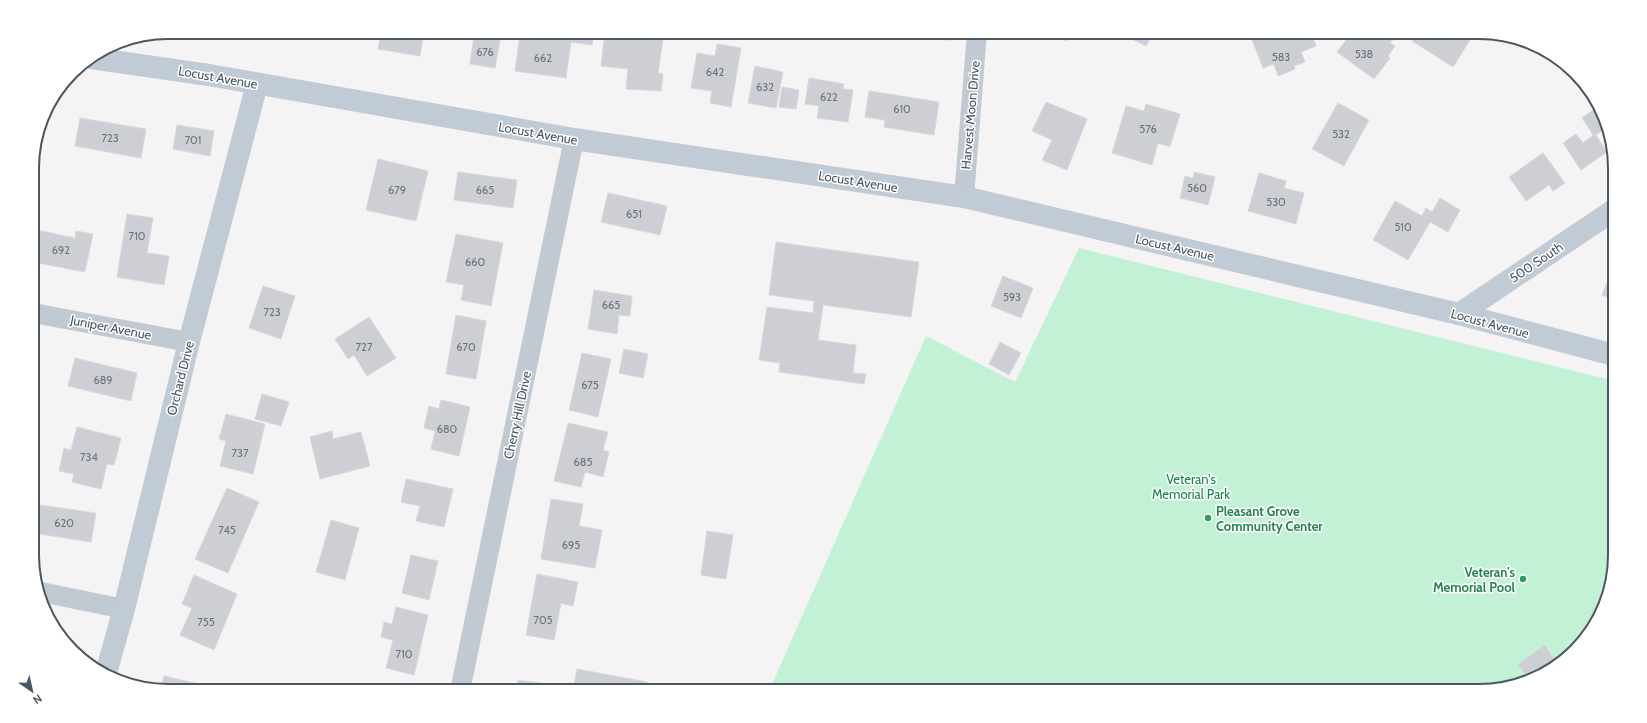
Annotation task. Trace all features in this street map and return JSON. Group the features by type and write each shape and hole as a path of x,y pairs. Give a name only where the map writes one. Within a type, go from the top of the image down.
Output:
{"street":[{"name":"Harvest Moon Drive","path":"964,197 976,39"},
{"name":"Locust Avenue","path":"103,57 574,139 964,197 1459,314 1608,353"},
{"name":"Orchard Drive","path":"107,669 124,609 189,342 257,84"},
{"name":"Cherry Hill Drive","path":"461,684 574,139"},
{"name":"500 South","path":"1459,314 1608,214"},
{"name":"Juniper Avenue","path":"39,314 189,342"},
{"path":"45,593 124,609"}],"green space":[{"path":"935,39 954,39 953,41"},
{"name":"Veteran's Memorial Park","path":"1079,248 1608,379 1608,555 1606,580 1601,596 1591,620 1581,634 1564,652 1536,671 1504,682 1487,684 772,684 926,336 1015,382"}],"building":[{"path":"380,39 423,39 420,56 378,49"},
{"path":"474,39 500,40 495,68 470,64"},
{"path":"519,39 593,39 592,45 571,42 566,78 515,71"},
{"path":"604,39 663,39 658,73 663,74 661,91 626,89 628,69 601,66"},
{"path":"1132,39 1150,39 1146,46"},
{"path":"1252,39 1314,39 1316,46 1301,52 1305,62 1294,66 1295,69 1278,76 1274,64 1263,68"},
{"path":"1347,39 1394,39 1390,43 1395,46 1388,56 1390,58 1374,79 1337,52"},
{"path":"1413,39 1471,39 1453,67 1412,41"},
{"path":"717,44 741,48 731,107 710,103 712,91 691,88 697,53 715,56"},
{"path":"755,66 783,72 776,108 748,103"},
{"path":"809,78 844,84 843,89 853,90 848,122 817,118 819,106 805,104"},
{"path":"782,87 799,90 796,109 779,107"},
{"path":"869,91 939,102 934,135 884,127 885,120 865,117"},
{"path":"1046,102 1087,119 1067,170 1042,160 1052,140 1032,131"},
{"path":"1338,103 1369,120 1344,166 1312,149"},
{"path":"1146,104 1180,114 1170,147 1158,143 1152,165 1112,153 1126,106 1144,111"},
{"path":"1593,110 1602,131 1594,136 1582,118"},
{"path":"80,118 146,129 141,158 75,146"},
{"path":"177,125 214,131 210,156 173,149"},
{"path":"1576,134 1583,143 1595,134 1607,152 1581,170 1563,143"},
{"path":"1543,153 1565,183 1553,191 1549,185 1526,201 1509,177"},
{"path":"378,159 428,171 416,221 366,210"},
{"path":"458,172 517,180 513,208 454,200"},
{"path":"1194,172 1215,177 1208,205 1180,198 1185,176 1193,178"},
{"path":"1259,173 1286,181 1284,188 1304,193 1296,224 1248,211"},
{"path":"608,193 667,206 660,235 601,222"},
{"path":"1440,198 1460,210 1448,232 1430,222 1408,260 1373,240 1395,201 1422,216 1426,208 1432,212"},
{"path":"127,214 153,218 147,253 169,256 164,285 117,277"},
{"path":"39,230 75,238 76,231 93,234 85,272 39,263"},
{"path":"456,234 503,243 491,306 461,300 464,285 446,282"},
{"path":"776,242 919,262 911,317 823,305 818,340 856,345 853,373 866,374 864,384 779,372 780,363 759,360 767,307 813,313 814,301 769,295"},
{"path":"1003,276 1033,288 1021,318 991,306"},
{"path":"1608,280 1608,298 1602,295"},
{"path":"263,286 295,296 281,339 249,328"},
{"path":"594,290 632,296 630,316 619,315 617,334 588,329"},
{"path":"456,315 486,321 476,379 446,374"},
{"path":"369,317 396,358 367,376 354,355 348,359 335,339"},
{"path":"1000,342 1021,353 1009,375 989,364"},
{"path":"624,349 648,354 643,378 619,373"},
{"path":"582,353 611,359 598,417 569,410"},
{"path":"75,358 137,373 131,401 68,386"},
{"path":"262,394 289,402 281,426 255,419"},
{"path":"441,400 470,407 459,456 431,449 435,431 424,428 429,406 439,409"},
{"path":"226,414 265,424 253,474 220,466 226,441 219,439"},
{"path":"568,423 608,432 603,450 609,452 603,477 585,472 581,487 554,481"},
{"path":"77,427 121,438 114,465 107,464 101,489 72,482 74,474 59,471 64,448 71,450"},
{"path":"332,431 333,439 361,432 370,466 320,479 310,437"},
{"path":"406,479 453,489 444,527 416,521 420,506 401,502"},
{"path":"227,488 259,502 228,573 195,559"},
{"path":"551,499 583,504 579,526 602,530 595,568 541,559"},
{"path":"39,505 96,513 91,542 39,534"},
{"path":"331,520 359,528 345,580 316,572"},
{"path":"707,531 733,535 726,579 701,575"},
{"path":"411,555 438,561 429,600 402,593"},
{"path":"537,574 578,582 573,606 561,603 554,640 526,635"},
{"path":"194,575 237,594 214,650 180,635 192,608 182,604"},
{"path":"396,607 428,615 414,675 386,668 393,640 381,637 384,622 392,624"},
{"path":"1545,645 1554,659 1536,671 1526,675 1518,664"},
{"path":"577,669 647,682 647,684 574,684"},
{"path":"164,676 199,684 168,684 162,684"},
{"path":"518,680 547,684 517,684"}],"place":[{"name":"Pleasant Grove Community Center","path":"1208,518"},
{"name":"Veteran's Memorial Pool","path":"1523,579"}]}
